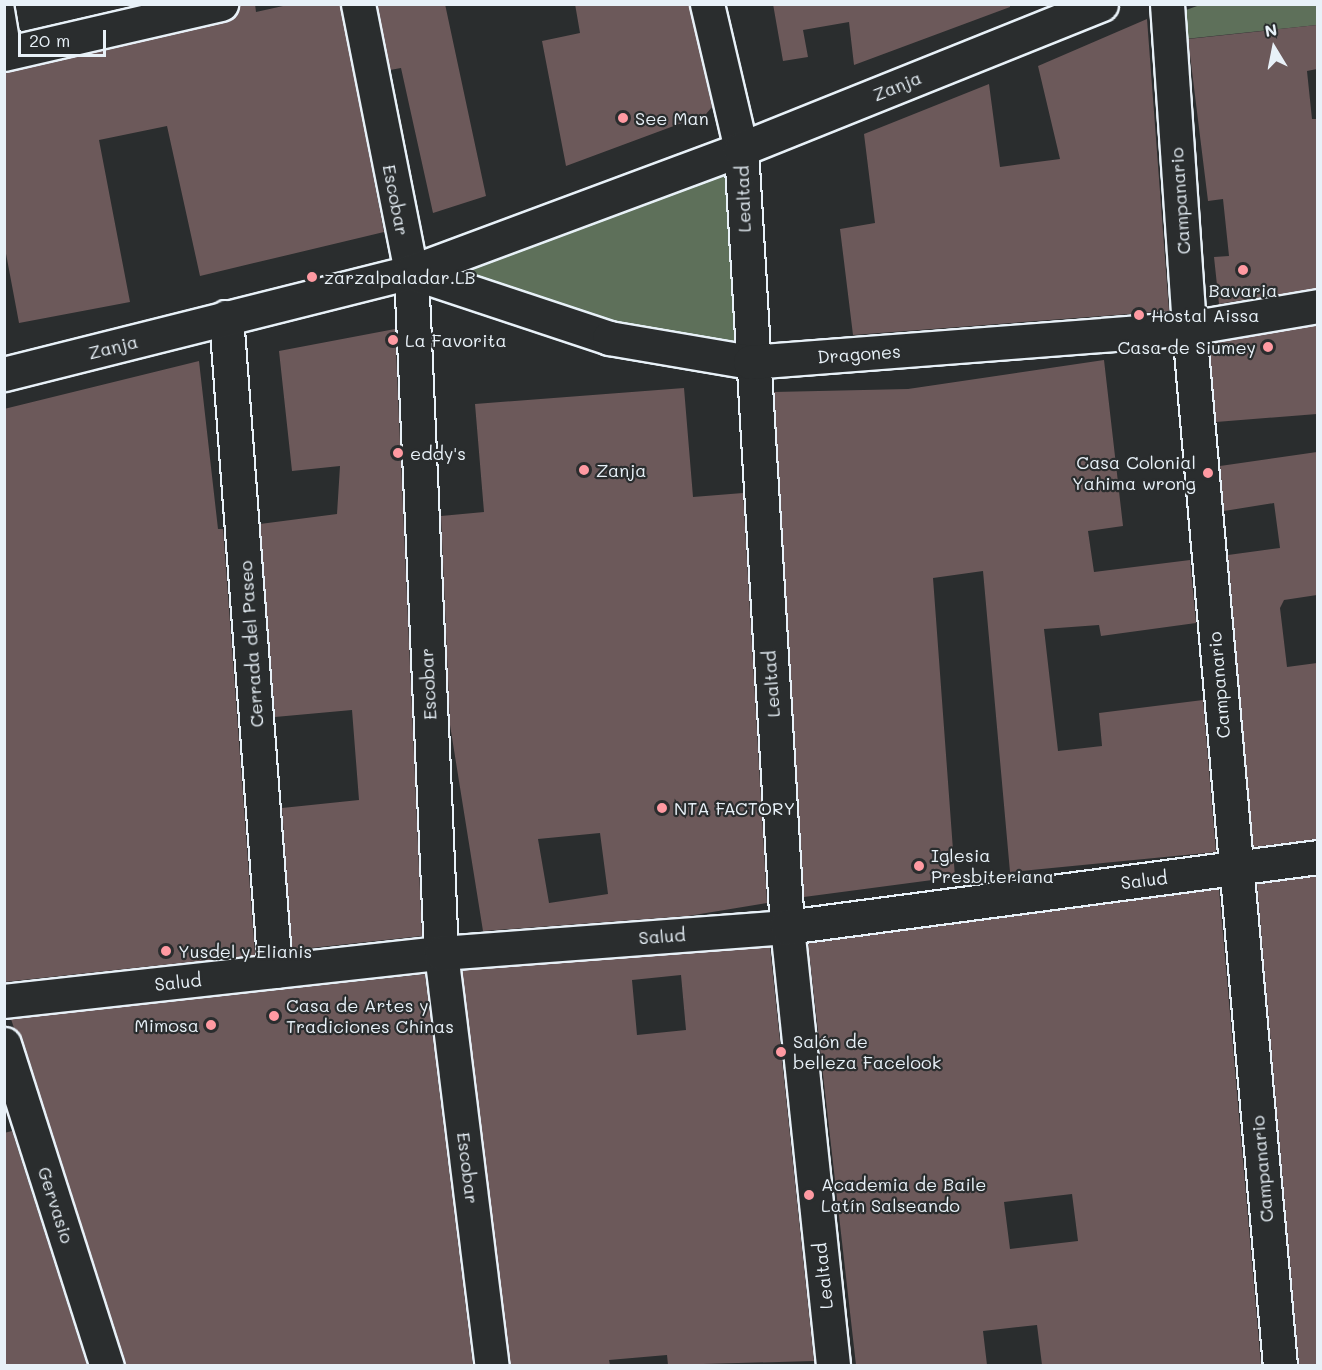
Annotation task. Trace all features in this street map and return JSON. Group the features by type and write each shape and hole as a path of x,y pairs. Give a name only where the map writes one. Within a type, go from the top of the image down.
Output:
{"street":[{"path":"9,53 221,4"},
{"name":"Escobar","path":"358,4 411,272 441,953 492,1365"},
{"name":"Lealtad","path":"707,4 741,149 750,362 787,927 833,1365"},
{"name":"Zanja","path":"4,374 411,272 741,149 1101,4"},
{"name":"Campanario","path":"1167,4 1190,328 1235,868 1280,1365"},
{"name":"Dragones","path":"411,272 609,338 750,362 1190,328 1317,306"},
{"name":"Cerrada del Paseo","path":"226,317 275,972"},
{"name":"Salud","path":"4,1000 441,953 787,927 1317,857"},
{"name":"Gervasio","path":"4,1044 107,1365"}],"lane":[{"path":"4,4 9,53"}],"green space":[{"path":"1200,5 1317,5 1317,25 1185,39 1183,11"},
{"path":"741,149 750,362 411,272"}],"building":[{"path":"239,4 255,4 256,12 292,4 340,4 384,232 200,276 167,126 99,140 130,302 19,323 4,243 4,72 225,22"},
{"path":"377,4 445,4 486,196 433,213 401,68 390,70"},
{"path":"575,4 689,4 712,107 706,114 566,166 542,41 580,33"},
{"path":"773,4 1010,4 1010,7 854,65 849,22 803,30 808,57 783,61"},
{"path":"1147,19 1169,311 853,335 840,229 875,223 864,134 989,84 1000,167 1060,159 1038,66"},
{"path":"1317,25 1317,69 1307,71 1312,119 1317,119 1317,288 1219,304 1214,257 1229,256 1223,199 1208,201 1188,39"},
{"path":"1317,325 1317,414 1216,422 1209,344"},
{"path":"395,329 422,936 292,950 282,808 359,800 352,710 275,717 260,524 337,514 340,466 292,471 279,351"},
{"path":"1104,360 1123,526 1088,531 1094,572 1190,560 1196,623 1101,636 1099,625 1044,629 1058,751 1102,746 1099,713 1203,700 1216,852 1010,872 983,571 933,578 955,877 804,897 774,392 908,389"},
{"path":"199,361 218,529 223,529 255,955 4,982 4,409"},
{"path":"684,388 693,497 743,493 767,903 688,916 483,931 450,725 441,516 484,512 475,404","holes":["600,833 608,894 549,903 538,839"]},
{"path":"1317,452 1317,595 1284,600 1280,608 1287,667 1317,663 1317,839 1253,847 1228,555 1280,548 1274,503 1224,511 1220,466"},
{"path":"1317,876 1317,1365 1299,1365 1257,884"},
{"path":"1219,889 1261,1365 1042,1365 1037,1325 983,1331 987,1365 856,1365 808,943","holes":["1072,1194 1078,1241 1010,1249 1004,1202"]},
{"path":"770,947 814,1361 668,1365 667,1355 609,1360 610,1365 510,1365 462,970","holes":["681,975 686,1030 637,1035 632,980"]},
{"path":"425,974 473,1365 125,1365 11,1019"},
{"path":"12,1131 87,1365 4,1365 4,1133"}],"place":[{"name":"See Man","path":"623,118"},
{"name":"Bavaria","path":"1243,270"},
{"name":"zarzalpaladar.LB","path":"312,277"},
{"name":"Hostal Aissa","path":"1139,315"},
{"name":"La Favorita","path":"393,340"},
{"name":"Casa de Siumey","path":"1268,347"},
{"name":"eddy's","path":"398,453"},
{"name":"Zanja","path":"584,470"},
{"name":"Casa Colonial Yahima wrong","path":"1208,473"},
{"name":"NTA FACTORY","path":"662,808"},
{"name":"Iglesia Presbiteriana","path":"919,866"},
{"name":"Yusdel y Elianis","path":"166,951"},
{"name":"Casa de Artes y Tradiciones Chinas","path":"274,1016"},
{"name":"Mimosa","path":"211,1025"},
{"name":"Salón de belleza Facelook","path":"781,1052"},
{"name":"Academia de Baile Latín Salseando","path":"809,1195"}]}
